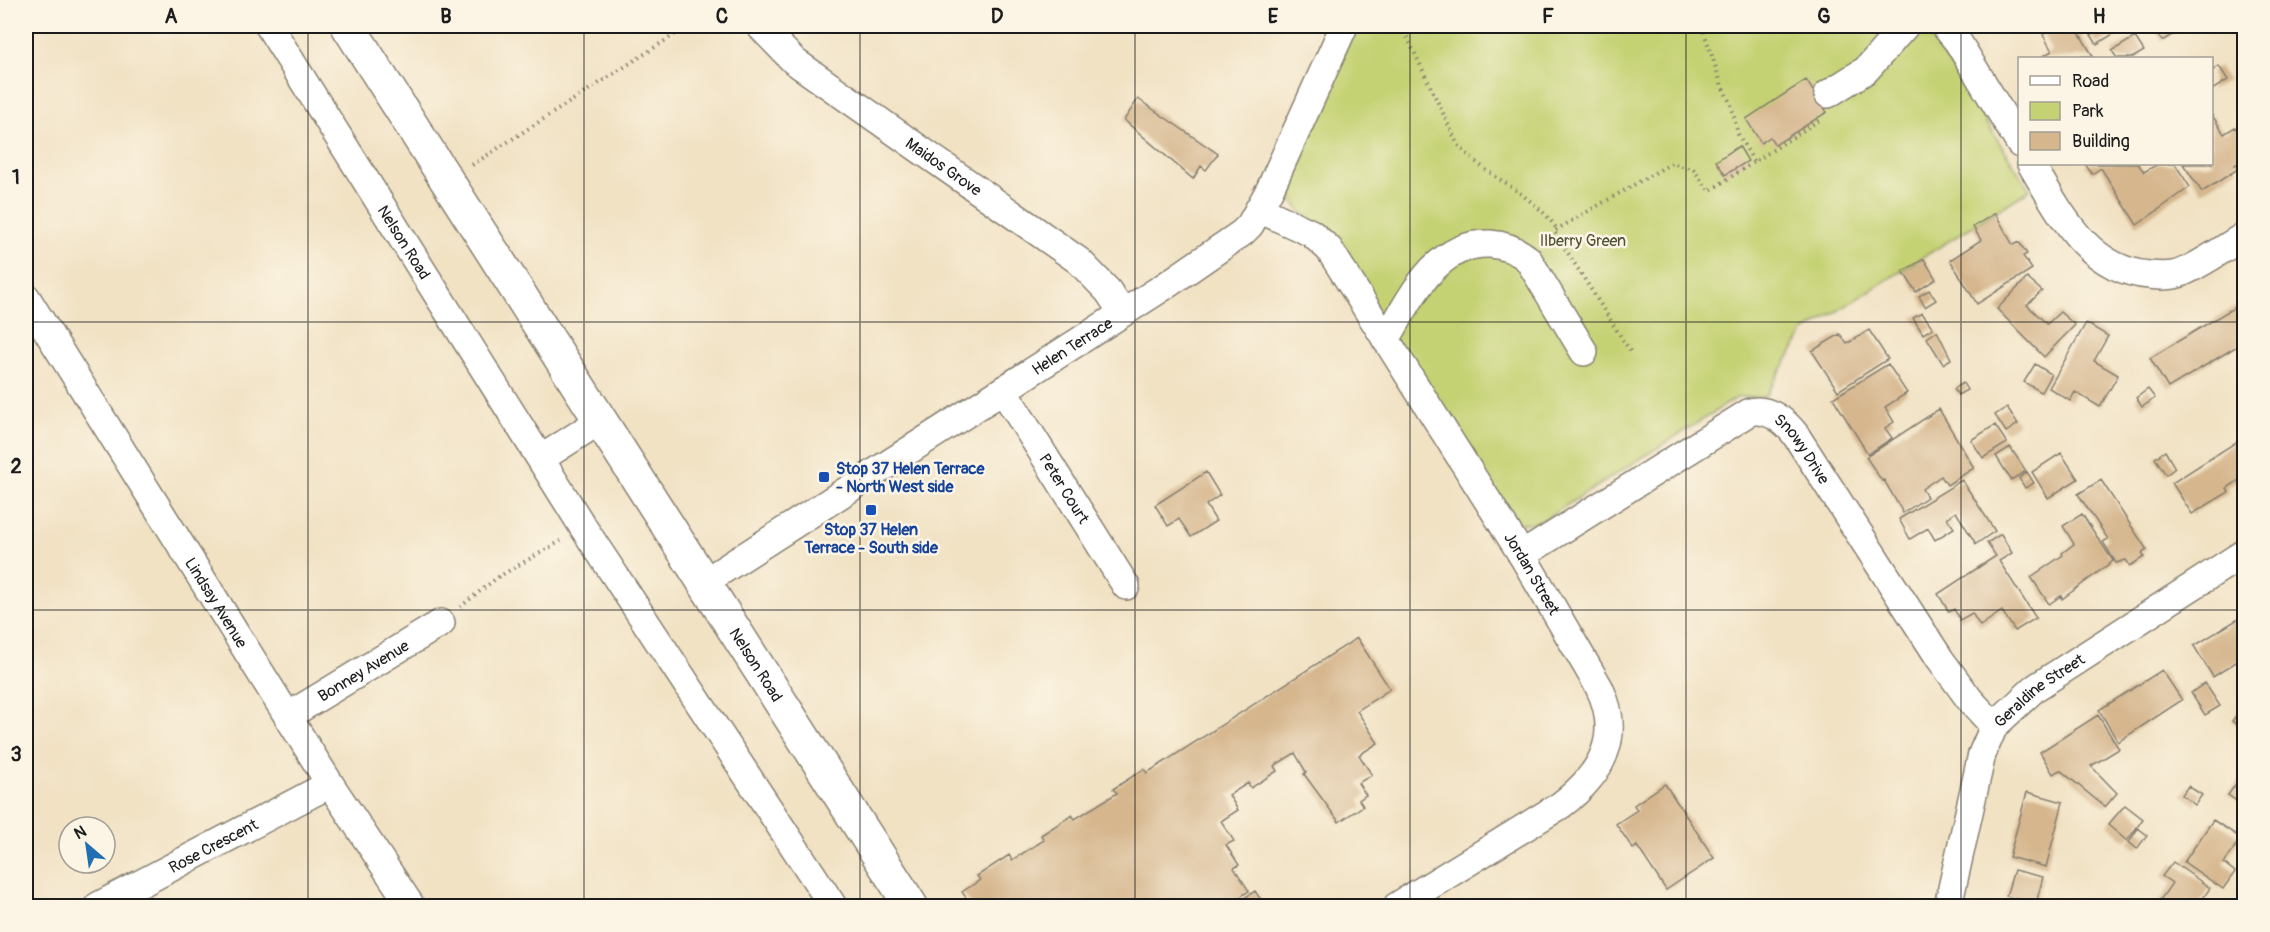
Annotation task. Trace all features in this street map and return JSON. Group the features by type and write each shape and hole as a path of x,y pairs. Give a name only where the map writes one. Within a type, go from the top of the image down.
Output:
{"main road":[{"name":"Nelson Road","path":"348,26 706,581 911,906"}],"street":[{"name":"Nelson Road","path":"270,26 583,527 833,906"},
{"name":"Maidos Grove","path":"760,26 794,60 1079,261 1097,278 1122,312"},
{"name":"Helen Terrace","path":"706,581 1231,242 1250,225 1259,209 1344,26"},
{"path":"1829,104 1866,70 1905,26"},
{"path":"1954,28 2018,142"},
{"path":"2032,165 2088,248 2103,261 2122,269 2141,274 2174,275 2244,236"},
{"name":"Jordan Street","path":"1259,209 1311,232 1323,242 1522,555 1604,698 1609,730 1605,751 1588,782 1561,805 1397,906"},
{"path":"1386,340 1419,287 1449,253 1471,245 1496,244 1520,253 1528,259 1584,352"},
{"name":"Lindsay Avenue","path":"26,297 330,784 411,906"},
{"name":"Peter Court","path":"1003,390 1126,586"},
{"name":"Snowy Drive","path":"1522,555 1750,412 1757,410 1769,414 1784,421 1795,434 1940,659 1970,700 1995,726"},
{"path":"542,458 601,420"},
{"name":"Geraldine Street","path":"1948,906 1982,754 1995,726 2035,688 2244,554"},
{"name":"Bonney Avenue","path":"288,716 447,618"},
{"name":"Rose Crescent","path":"98,906 330,784"}],"path":[{"path":"447,181 688,26"},
{"path":"1402,26 1456,143 1466,154 1524,196 1550,219 1557,229"},
{"path":"1702,26 1722,86 1731,104 1738,134 1754,162"},
{"path":"1630,351 1554,231 1672,163 1694,170 1708,191 1754,162 1829,104"},
{"path":"447,618 498,577 550,549 568,536"}],"green space":[{"name":"Ilberry Green","path":"1354,26 1917,26 1934,41 2030,190 1804,332 1765,397 1738,397 1548,517 1530,524 1522,524 1513,521 1321,228 1297,208 1290,195 1289,178"}],"building":[{"path":"2075,26 2093,56 2042,57 2052,51 2043,35 2054,27"},
{"path":"2085,26 2126,26 2097,44"},
{"path":"2151,26 2187,26 2162,41"},
{"path":"2135,37 2144,51 2134,57 2116,57 2112,51"},
{"path":"2219,66 2228,80 2213,89 2213,70"},
{"path":"1806,80 1827,112 1775,145 1770,137 1761,143 1746,119"},
{"path":"1138,99 1218,154 1206,170 1201,166 1193,179 1124,120"},
{"path":"2213,117 2224,134 2235,127 2240,135 2244,132 2244,159 2235,165 2238,169 2202,192 2184,165 2213,165"},
{"path":"1739,146 1748,161 1725,175 1716,161"},
{"path":"2086,165 2139,165 2144,172 2156,165 2176,165 2190,187 2137,225 2101,168 2092,174"},
{"path":"1995,213 2013,245 2019,242 2027,254 2023,256 2032,269 1977,304 1950,260 1981,240 1973,227"},
{"path":"1924,259 1936,279 1916,292 1903,271"},
{"path":"2027,278 2042,291 2027,305 2047,324 2060,312 2075,325 2044,357 1997,309"},
{"path":"1929,290 1936,300 1925,307 1919,296"},
{"path":"2235,307 2244,324 2244,342 2168,388 2150,358"},
{"path":"1922,313 1933,328 1923,334 1913,318"},
{"path":"2086,323 2108,336 2094,361 2118,375 2100,407 2075,392 2070,401 2049,388"},
{"path":"1869,330 1888,359 1838,391 1812,351 1840,334 1847,344"},
{"path":"1937,331 1951,359 1943,364 1927,338"},
{"path":"1888,364 1907,393 1885,407 1894,422 1885,428 1892,438 1868,454 1833,398"},
{"path":"2035,364 2051,374 2041,392 2024,382"},
{"path":"1963,383 1967,390 1958,395 1954,389"},
{"path":"2148,389 2155,398 2142,407 2136,398"},
{"path":"2007,407 2018,424 2006,432 1995,415"},
{"path":"1939,409 1974,468 1947,485 1941,476 1922,489 1927,497 1903,513 1884,480 1882,481 1866,457"},
{"path":"1995,425 2007,443 1983,458 1971,440"},
{"path":"2244,437 2244,477 2227,488 2229,492 2192,514 2172,483"},
{"path":"2010,447 2026,471 2011,480 1996,456"},
{"path":"2165,451 2175,468 2166,475 2155,458"},
{"path":"2061,453 2078,479 2048,498 2032,472"},
{"path":"1206,472 1220,495 1206,505 1216,521 1191,537 1179,519 1168,526 1155,505"},
{"path":"2027,472 2034,483 2025,488 2019,478"},
{"path":"1962,480 1995,531 1976,544 1956,512 1947,518 1954,528 1935,540 1928,528 1910,539 1899,519"},
{"path":"2101,480 2147,550 2142,553 2144,557 2130,566 2126,560 2116,563 2103,542 2108,539 2078,494"},
{"path":"2082,514 2113,561 2062,599 2061,596 2049,604 2031,577 2063,555 2062,553 2074,544 2063,526"},
{"path":"2001,534 2012,553 1999,561 2036,618 2015,631 2002,611 1980,626 1972,613 1960,620 1954,609 1949,612 1938,594 1996,556 1987,543"},
{"path":"2243,616 2244,657 2213,677 2194,646"},
{"path":"1357,638 1390,689 1357,711 1378,743 1359,755 1372,775 1358,783 1366,795 1359,800 1363,806 1339,822 1304,774 1306,772 1295,753 1274,766 1277,771 1251,788 1248,783 1229,795 1238,810 1221,821 1234,841 1226,845 1239,865 1234,868 1249,891 1226,906 972,906 962,892 980,880 977,876 1009,855 1012,860 1044,840 1041,835 1072,815 1075,819 1117,793 1113,789 1144,769 1147,773"},
{"path":"2162,670 2182,700 2118,742 2099,710"},
{"path":"2205,683 2220,706 2205,715 2191,693"},
{"path":"2244,707 2244,730 2232,721"},
{"path":"2098,715 2119,749 2091,766 2117,793 2105,807 2060,770 2053,774 2040,752"},
{"path":"2244,772 2244,806 2228,795"},
{"path":"1665,784 1714,858 1666,890 1637,846 1633,849 1616,824 1637,810 1634,805"},
{"path":"2188,786 2202,795 2195,805 2182,795"},
{"path":"2027,792 2063,802 2046,867 2009,857"},
{"path":"2125,805 2143,819 2127,841 2108,825"},
{"path":"2213,820 2241,838 2224,863 2235,872 2223,889 2184,862"},
{"path":"2138,828 2147,835 2137,849 2129,842"},
{"path":"2173,862 2210,888 2198,906 2156,906 2172,883 2162,876"},
{"path":"2014,870 2043,877 2036,904 2006,896"},
{"path":"1255,891 1265,906 1232,906"},
{"path":"2006,901 2025,906 2004,906"}],"place":[{"name":"Stop 37 Helen Terrace - North West side","path":"824,477"},
{"name":"Stop 37 Helen Terrace - South side","path":"871,510"}]}
